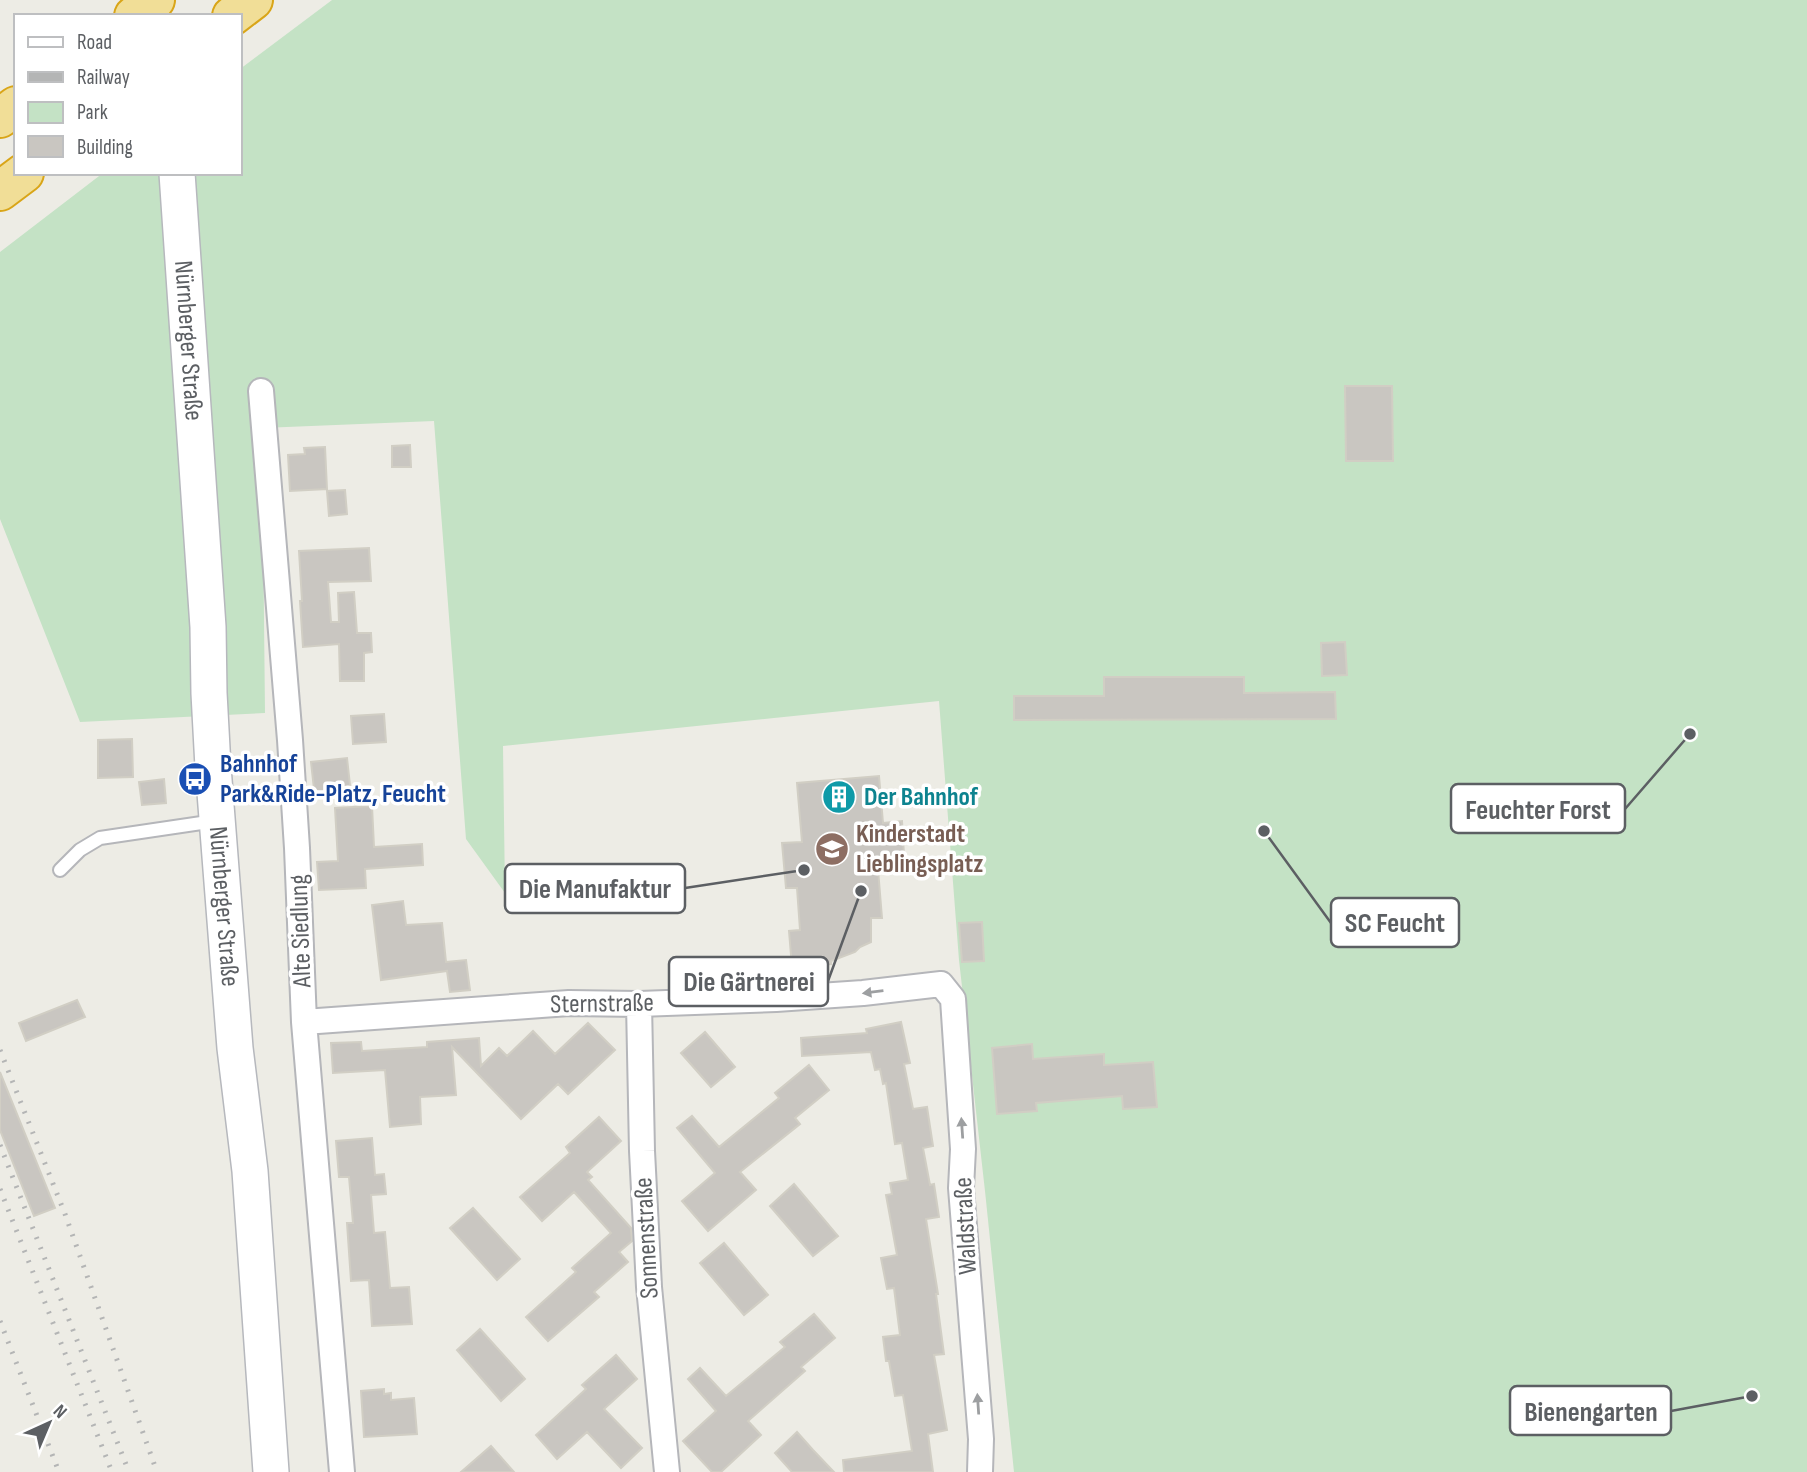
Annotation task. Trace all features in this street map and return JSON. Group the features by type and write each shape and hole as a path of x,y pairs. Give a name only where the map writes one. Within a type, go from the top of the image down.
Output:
{"highway":[{"path":"137,14 155,0"},
{"path":"235,14 253,0"},
{"path":"0,191 20,175"}],"main road":[{"name":"Nürnberger Straße","path":"177,175 208,615 209,692 217,821 236,1048 250,1171 271,1472"}],"street":[{"name":"Alte Siedlung","path":"261,391 290,740 304,1022 342,1472"},
{"name":"Sternstraße","path":"304,1022 569,1003 639,1004 776,999 941,984"},
{"name":"Waldstraße","path":"941,984 953,999 963,1149 961,1188 981,1439 979,1472"},
{"name":"Sonnenstraße","path":"639,1004 642,1151 649,1287 667,1472"}],"lane":[{"path":"60,870 80,850 100,838 217,821"}],"green space":[{"path":"332,0 1807,0 1807,1472 1014,1472 959,960 939,701 503,746 505,893 466,839 434,421 262,428 265,713 80,722 0,519 0,252 100,175 242,175 242,68"}],"building":[{"path":"1345,386 1392,386 1393,461 1346,461"},
{"path":"410,445 411,467 392,467 392,446"},
{"path":"325,447 327,489 290,491 288,455 305,454 304,448"},
{"path":"345,490 347,514 329,516 327,491"},
{"path":"369,548 371,581 328,582 331,622 339,622 338,593 354,592 357,633 371,633 372,652 364,653 364,681 340,681 339,644 303,647 299,551"},
{"path":"1345,642 1347,675 1322,676 1321,643"},
{"path":"1104,677 1244,677 1244,693 1335,692 1336,719 1014,720 1014,696 1104,696"},
{"path":"384,714 386,742 353,744 351,716"},
{"path":"132,739 133,777 98,778 98,740"},
{"path":"347,758 351,794 315,798 311,762"},
{"path":"879,776 883,823 902,821 904,855 877,857 882,918 871,918 871,942 855,952 831,961 831,964 792,967 789,931 800,930 797,888 786,888 782,843 802,842 797,783"},
{"path":"164,779 166,803 142,805 139,782"},
{"path":"372,806 374,847 422,844 423,865 365,869 366,888 319,890 317,862 338,861 335,808"},
{"path":"403,901 406,925 442,923 446,962 466,960 470,990 450,992 447,971 381,980 372,905"},
{"path":"982,922 984,961 962,962 959,923"},
{"path":"77,1000 85,1017 26,1041 19,1023"},
{"path":"901,1022 910,1063 904,1064 913,1109 927,1107 933,1146 923,1148 930,1185 934,1184 939,1217 926,1219 944,1354 934,1355 947,1430 928,1434 933,1472 844,1472 843,1460 912,1451 903,1395 895,1396 889,1361 886,1361 883,1337 900,1335 894,1288 887,1289 881,1258 897,1255 886,1195 892,1194 890,1183 908,1180 902,1143 895,1144 886,1083 883,1084 880,1069 875,1070 871,1052 802,1056 801,1038 867,1033 866,1029"},
{"path":"588,1023 615,1050 568,1094 558,1084 521,1119 452,1047 456,1095 420,1097 421,1124 390,1127 385,1070 333,1073 331,1043 361,1042 362,1051 427,1047 427,1042 479,1038 481,1066 499,1048 507,1056 533,1031 555,1054"},
{"path":"705,1032 735,1067 711,1087 681,1053"},
{"path":"1032,1044 1033,1059 1104,1054 1104,1065 1153,1062 1157,1107 1123,1109 1122,1096 1036,1103 1037,1111 997,1114 992,1048"},
{"path":"809,1065 829,1090 795,1118 800,1124 740,1172 756,1190 708,1231 682,1201 715,1173 677,1128 692,1116 719,1147 779,1098 775,1093"},
{"path":"0,1072 55,1208 34,1216 0,1130"},
{"path":"599,1117 621,1141 587,1172 592,1177 588,1180 631,1228 632,1241 619,1252 628,1262 594,1292 599,1297 548,1341 526,1317 576,1272 572,1268 611,1233 574,1192 542,1221 520,1197 570,1153 566,1147"},
{"path":"372,1138 375,1175 384,1174 386,1194 371,1195 374,1233 385,1232 390,1288 409,1287 412,1324 372,1326 369,1280 351,1281 347,1223 353,1223 349,1177 339,1177 336,1141"},
{"path":"794,1184 838,1236 813,1256 770,1206"},
{"path":"473,1208 520,1259 497,1280 450,1228"},
{"path":"724,1243 768,1295 744,1315 700,1263"},
{"path":"814,1314 835,1338 801,1367 805,1371 748,1421 761,1435 721,1472 712,1472 683,1441 716,1411 688,1379 700,1368 726,1396 785,1347 780,1342"},
{"path":"480,1329 525,1379 501,1401 457,1350"},
{"path":"616,1355 637,1379 604,1409 642,1448 621,1468 587,1432 557,1459 536,1435 586,1389 582,1385"},
{"path":"384,1389 384,1394 391,1393 391,1400 414,1398 417,1434 364,1437 361,1391"},
{"path":"797,1432 834,1472 792,1472 775,1453"},
{"path":"491,1446 514,1472 461,1472"}],"railway":[{"path":"0,1050 65,1214 157,1472"},
{"path":"0,1145 129,1472"},
{"path":"0,1189 112,1472"},
{"path":"0,1321 59,1472"}],"place":[{"name":"Feuchter Forst","path":"1690,734"},
{"name":"Bahnhof Park&Ride-Platz, Feucht","path":"195,779"},
{"name":"Der Bahnhof","path":"839,797"},
{"name":"SC Feucht","path":"1264,831"},
{"name":"Kinderstadt Lieblingsplatz","path":"832,849"},
{"name":"Die Manufaktur","path":"804,870"},
{"name":"Die Gärtnerei","path":"861,891"},
{"name":"Bienengarten","path":"1752,1396"}]}
